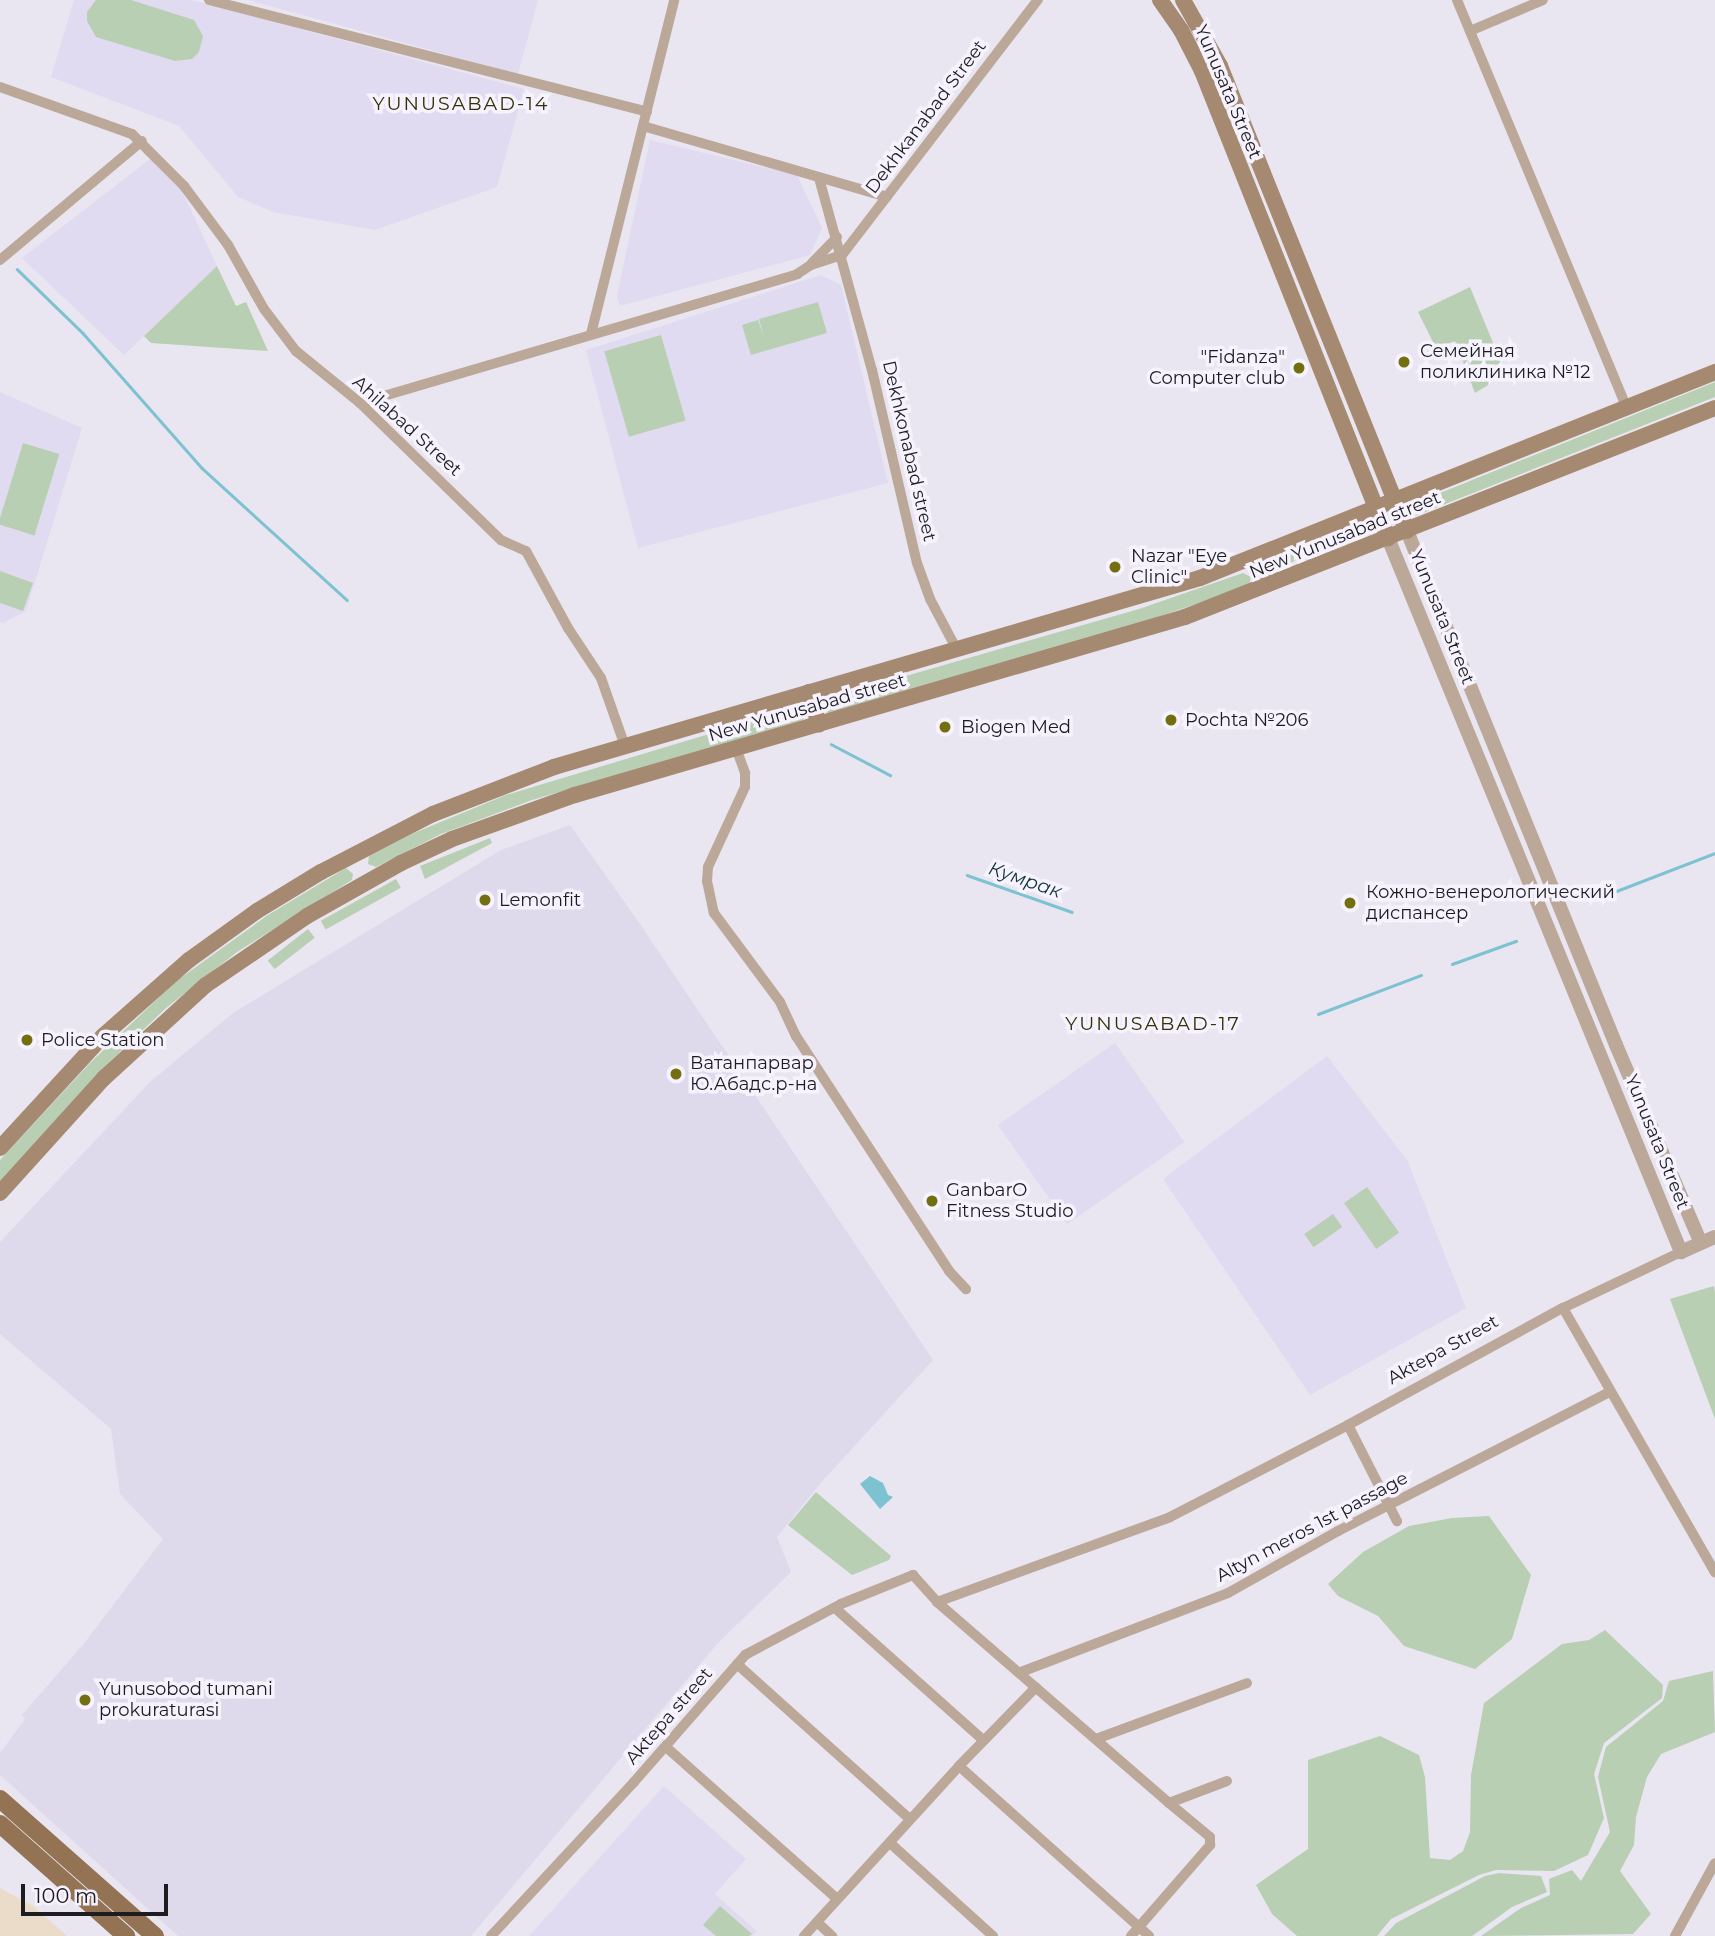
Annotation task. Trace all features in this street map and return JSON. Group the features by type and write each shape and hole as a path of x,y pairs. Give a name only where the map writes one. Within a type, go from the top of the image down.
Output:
{"main road":[{"name":"Yunusata Street","path":"1160,0 1181,30 1202,71 1388,538"},
{"name":"Yunusata Street","path":"1183,0 1220,66 1406,531"},
{"name":"New Yunusabad street","path":"0,1148 77,1062 160,983 247,918 352,855 489,790 625,746 1200,579 1715,372"},
{"name":"New Yunusabad street","path":"0,1193 104,1078 168,1016 248,953 368,881 442,844 512,815 1119,639 1254,592 1715,408"},
{"path":"1244,563 1258,570 1254,592"},
{"path":"809,692 819,725"},
{"path":"352,855 368,881"},
{"path":"1,1801 155,1936"},
{"path":"0,1824 126,1936"}],"street":[{"path":"209,0 235,4 647,112"},
{"path":"591,334 674,0"},
{"name":"Dekhkanabad Street","path":"842,255 1038,0"},
{"path":"1457,0 1627,408"},
{"path":"1470,32 1543,0"},
{"path":"0,86 121,128 142,141 0,260"},
{"path":"643,126 887,197"},
{"name":"Ahilabad Street","path":"142,141 184,186 228,245 264,309 296,351 360,403 501,540 526,551 568,628 601,678 625,746"},
{"name":"Dekhkonabad street","path":"819,178 842,255 917,563 930,599 957,650"},
{"path":"360,403 797,274 811,265 837,237"},
{"path":"811,265 842,255"},
{"name":"Yunusata Street","path":"1406,531 1616,1045 1708,1240"},
{"name":"Yunusata Street","path":"1388,538 1681,1252"},
{"path":"736,748 745,773 745,787 708,867 707,881 714,913 780,1003 796,1036 949,1271 966,1289"},
{"name":"Aktepa Street","path":"937,1602 1170,1517 1348,1425 1563,1308 1708,1240"},
{"path":"1563,1308 1715,1572"},
{"name":"Altyn meros 1st passage","path":"1021,1672 1228,1593 1338,1531 1610,1392"},
{"path":"1348,1425 1397,1521"},
{"name":"Aktepa street","path":"491,1936 666,1747 746,1655 835,1608 913,1575 937,1602"},
{"path":"937,1602 1210,1837 1210,1845 1131,1936"},
{"path":"835,1608 983,1740"},
{"path":"737,1664 910,1819"},
{"path":"1096,1739 1247,1683"},
{"path":"804,1936 983,1740 1036,1687"},
{"path":"666,1747 837,1899"},
{"path":"959,1766 1149,1936"},
{"path":"1169,1803 1227,1781"},
{"path":"890,1843 993,1936"},
{"path":"1675,1936 1715,1863"},
{"path":"817,1922 832,1936"}],"shaded area":[{"path":"74,0 192,0 524,89 497,187 375,230 273,212 238,197 179,126 51,77"},
{"path":"248,0 538,0 518,74"},
{"path":"650,140 797,175 822,228 810,255 620,306 617,296"},
{"path":"150,159 176,178 217,266 124,355 22,258"},
{"path":"821,275 841,285 888,483 638,548 586,350"},
{"path":"0,392 82,428 26,611 3,623 0,622"},
{"path":"570,825 640,924 933,1360 819,1485 777,1537 791,1572 717,1644 471,1936 178,1936 0,1775 0,1753 25,1719 22,1715 86,1641 163,1539 120,1494 111,1429 0,1334 0,1242 151,1081 233,1013 501,850"},
{"path":"1115,1043 1184,1142 1067,1224 998,1125"},
{"path":"1327,1056 1407,1160 1466,1308 1310,1395 1163,1179"},
{"path":"664,1786 746,1859 715,1894 757,1931 752,1936 529,1936"},
{"path":"0,1888 33,1906 67,1936 0,1936"}],"green space":[{"path":"96,0 131,0 194,20 203,36 199,52 192,59 175,61 96,37 87,21 87,12"},
{"path":"217,266 236,306 246,302 268,351 151,343 144,336"},
{"path":"1470,287 1503,367 1490,384 1475,393 1455,341 1436,348 1418,312"},
{"path":"818,302 827,333 751,355 742,325 758,320 764,337 759,319"},
{"path":"661,335 686,421 629,437 604,351"},
{"path":"1715,382 1715,397 1410,518 1406,508 1413,504"},
{"path":"23,443 59,454 34,535 0,525"},
{"path":"1371,521 1374,527 1299,558 1265,578 1260,565"},
{"path":"0,571 33,583 23,611 0,603"},
{"path":"1243,573 1251,577 1249,586 1143,622 828,713 821,708 826,699 1139,609"},
{"path":"799,707 806,713 803,720 532,800 441,834 376,867 368,864 369,856 414,833 506,795"},
{"path":"490,838 492,843 425,879 420,866"},
{"path":"346,868 353,874 352,880 237,952 166,1008 100,1071 0,1182 0,1160 90,1063 175,982 268,915"},
{"path":"396,879 401,888 326,929 321,921"},
{"path":"308,929 315,938 275,969 268,960"},
{"path":"1367,1187 1399,1233 1376,1249 1344,1203"},
{"path":"1333,1214 1342,1227 1314,1247 1304,1234"},
{"path":"1714,1286 1715,1293 1715,1419 1670,1299"},
{"path":"816,1492 891,1556 889,1560 852,1575 788,1525"},
{"path":"1489,1516 1531,1575 1512,1639 1475,1669 1404,1646 1378,1616 1338,1596 1328,1584 1363,1552 1409,1526 1452,1518"},
{"path":"1605,1630 1663,1685 1662,1698 1604,1743 1594,1774 1604,1818 1588,1855 1554,1871 1496,1870 1479,1875 1391,1919 1377,1936 1297,1936 1272,1914 1256,1885 1308,1849 1308,1760 1380,1736 1419,1755 1425,1777 1430,1858 1450,1860 1463,1851 1470,1832 1471,1775 1484,1703 1562,1644 1589,1640"},
{"path":"1713,1671 1715,1732 1661,1754 1647,1777 1636,1817 1634,1845 1620,1871 1651,1914 1633,1934 1481,1936 1521,1908 1550,1895 1549,1879 1572,1870 1581,1881 1610,1832 1598,1777 1606,1747 1663,1701 1669,1681"},
{"path":"1499,1873 1541,1876 1547,1892 1512,1907 1472,1936 1384,1936 1396,1923 1485,1876"},
{"path":"720,1906 752,1934 716,1936 703,1925"}],"water":[{"path":"870,1476 883,1483 888,1495 893,1497 880,1509 860,1484"}],"waterway":[{"path":"17,269 83,333 202,468 347,600"},
{"name":"Кумрак","path":"831,744 890,775"},
{"name":"Кумрак","path":"1606,895 1715,853"},
{"name":"Кумрак","path":"967,875 1072,912"},
{"name":"Кумрак","path":"1452,964 1516,941"},
{"name":"Кумрак","path":"1318,1014 1421,975"}],"place":[{"name":"Семейная поликлиника №12","path":"1404,362"},
{"name":"\"Fidanza\" Computer club","path":"1299,368"},
{"name":"Nazar \"Eye Clinic\"","path":"1115,567"},
{"name":"Pochta №206","path":"1171,720"},
{"name":"Biogen Med","path":"945,727"},
{"name":"Lemonfit","path":"485,900"},
{"name":"Кожно-венерологический диспансер","path":"1350,903"},
{"name":"Police Station","path":"27,1040"},
{"name":"Ватанпарвар Ю.Абадс.р-на","path":"676,1074"},
{"name":"GanbarO Fitness Studio","path":"932,1201"},
{"name":"Yunusobod tumani prokuraturasi","path":"85,1700"}],"district":[{"name":"YUNUSABAD-14","path":"461,104"},
{"name":"YUNUSABAD-17","path":"1153,1024"}]}
